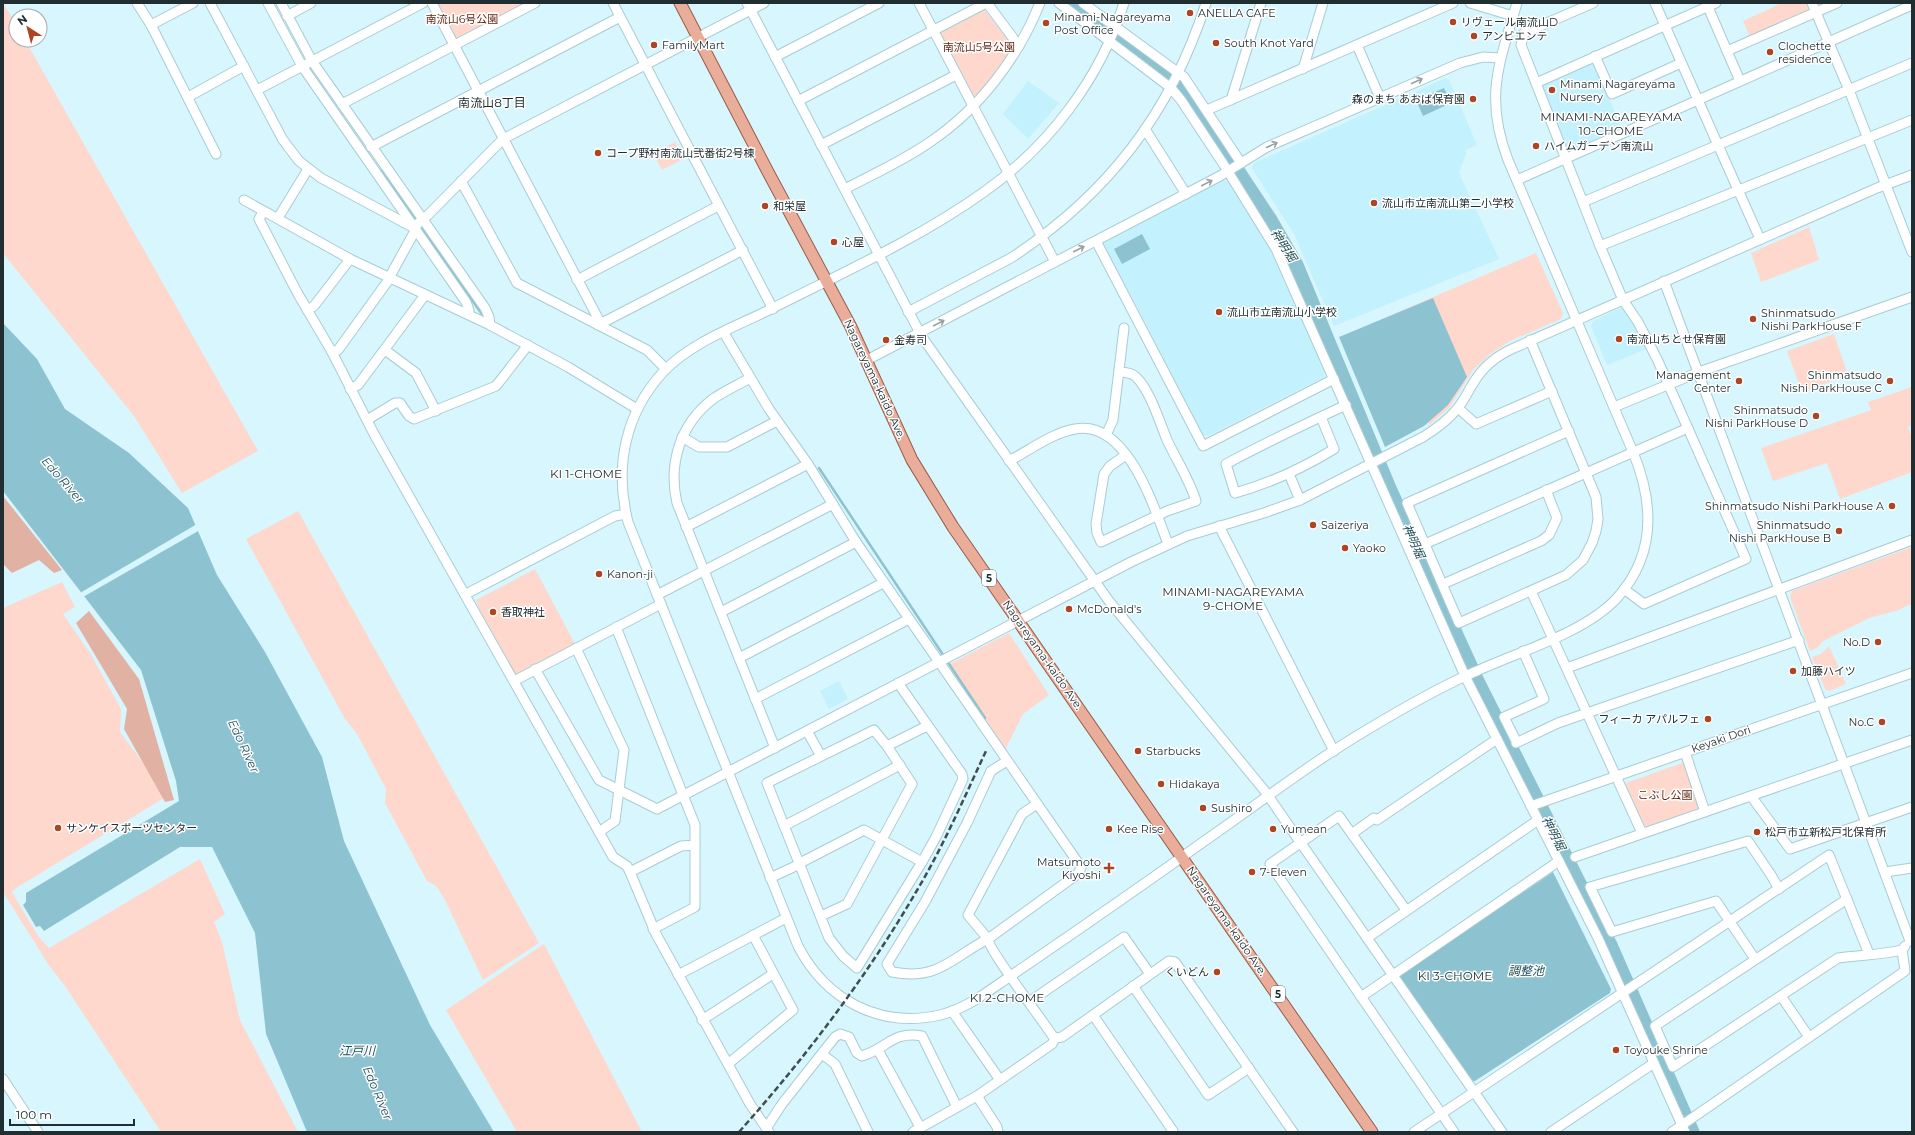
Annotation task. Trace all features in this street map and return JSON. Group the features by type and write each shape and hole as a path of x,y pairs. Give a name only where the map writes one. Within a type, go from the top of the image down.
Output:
{"main road":[{"name":"Nagareyama-kaido Ave.","path":"680,3 768,172 827,281 867,360 901,436 926,485 953,527 1019,620 1372,1132"}],"street":[{"path":"137,3 151,25 216,154"},
{"path":"151,25 193,3"},
{"path":"210,3 284,140 299,161 308,169 348,194 415,228"},
{"path":"268,3 302,66 466,302 469,310 467,314"},
{"path":"281,3 312,61 485,308 489,317 490,325"},
{"path":"288,16 311,3"},
{"path":"257,90 423,3"},
{"path":"432,3 578,280 599,325"},
{"path":"613,3 718,206 773,308"},
{"path":"332,352 338,350 390,278 415,228 503,139 698,37 749,6 764,3"},
{"path":"776,57 879,3"},
{"path":"919,3 1055,262"},
{"path":"798,101 987,3 1019,46"},
{"path":"845,189 925,146 949,128 973,106 1003,71 1019,46 1040,3"},
{"path":"1059,3 1179,73 1184,77 1207,110 1276,249 1346,405 1377,461 1497,739 1598,938 1624,992 1654,1063 1686,1125"},
{"path":"1083,3 1113,34 1172,88 1235,167"},
{"path":"1124,3 1113,34 1089,79 1066,114 1039,145 1008,174 956,211 878,255 686,353 666,369 650,388 637,409 630,428 621,465 622,493 626,514 786,918 807,963 820,980 844,999 870,1012 903,1019 929,1017 952,1011 977,999 1334,751 1401,710 1470,674 1552,638 1596,616 1607,608 1624,589 1639,563 1646,540 1649,518 1645,485 1633,452 1503,147 1496,119 1495,96 1500,58 1517,3"},
{"path":"908,312 1011,258 1059,225 1105,181 1124,159 1172,88 1198,30 1206,3"},
{"path":"1231,100 1261,3"},
{"path":"1303,69 1323,3"},
{"path":"1207,110 1452,3"},
{"path":"1470,3 1513,16"},
{"path":"1592,3 1579,6 1524,33 1521,45 1600,246 1623,300 1638,322 1668,384 1746,559 1644,604 1624,589"},
{"path":"1655,3 1760,239"},
{"path":"1812,3 1830,42 1886,184 1909,237 1912,252"},
{"path":"1727,51 1837,3"},
{"path":"342,104 530,4"},
{"path":"1536,83 1712,5 1727,51 1740,81"},
{"path":"1518,180 1912,5"},
{"path":"749,6 919,333 1110,601 1268,796 1302,842 1502,1132"},
{"path":"371,147 620,17"},
{"path":"1357,45 1380,98"},
{"path":"867,360 1186,194 1235,167 1267,147 1466,61 1491,56 1500,58"},
{"path":"1595,56 1612,94 1681,63"},
{"path":"1583,202 1912,64"},
{"path":"188,97 244,66"},
{"path":"821,145 956,75"},
{"path":"1600,246 1912,120"},
{"path":"1145,129 1186,194"},
{"path":"278,218 308,169"},
{"path":"535,669 599,780 658,809 1019,620 1168,544 1300,500 1431,432 1458,408 1486,367 1502,354 1664,280 1886,184 1912,175"},
{"path":"461,181 517,283 647,350 666,369"},
{"path":"244,200 350,260 467,314 528,345 568,367 637,409"},
{"path":"578,280 718,206"},
{"path":"263,212 259,219 307,310 332,352 350,389 613,857 627,866 653,929 702,1020 760,1121 768,1130 782,1104 835,1037 840,1034 849,1037 857,1053 862,1056 878,1050 904,1034 922,1036 957,1107"},
{"path":"1096,241 1203,446 1334,378"},
{"path":"599,325 743,250"},
{"path":"307,310 314,306 350,260"},
{"path":"1664,280 1911,941 1902,950 1877,955 1869,954 1838,958 1673,1067 1655,1026 1847,899"},
{"path":"350,389 358,385 425,295"},
{"path":"1614,407 1699,372 1912,297"},
{"path":"1106,435 1113,420 1124,328"},
{"path":"724,333 777,421 808,464 856,542 1081,867 1081,870 988,939 946,966 930,971 902,974 892,972 887,964 928,896 992,772 1006,760"},
{"path":"1530,340 1587,472 1596,497 1598,510 1597,525 1592,543 1583,560 1574,569 1557,580 1459,623 1407,503 1569,431"},
{"path":"367,420 395,403 400,403 409,416 414,419 496,386 528,345"},
{"path":"385,350 416,373 436,411"},
{"path":"1119,372 1129,373 1136,377 1140,382 1155,410 1168,441 1190,482 1196,501 1156,515 1101,542 1096,533 1096,524 1104,474 1110,466 1126,455"},
{"path":"750,378 719,395 706,405 689,424 682,437 675,458 673,481 677,503 686,527 775,748"},
{"path":"1458,408 1476,424 1552,391"},
{"path":"1321,417 1334,449 1289,474 1262,485 1235,493 1226,464 1321,417 1346,405"},
{"path":"682,437 699,448 727,447 777,421"},
{"path":"1009,460 1066,431 1088,428 1106,435 1116,442 1139,476 1168,544"},
{"path":"1425,544 1688,428"},
{"path":"686,527 808,464"},
{"path":"1289,474 1300,500"},
{"path":"1443,584 1541,541 1549,535 1557,518 1546,490"},
{"path":"657,595 832,504"},
{"path":"466,594 615,516 626,514"},
{"path":"1219,526 1334,751"},
{"path":"1567,668 1912,540"},
{"path":"720,612 856,542"},
{"path":"738,658 883,582"},
{"path":"1531,591 1642,833"},
{"path":"514,681 661,604"},
{"path":"756,699 909,620"},
{"path":"616,627 695,825 696,907 653,929"},
{"path":"1523,651 1544,699 1504,717 1516,741 1558,723 1799,640"},
{"path":"576,648 624,750 614,821 600,832"},
{"name":"Keyaki Dori","path":"1532,806 1912,673"},
{"path":"820,916 847,904 912,784 876,731 870,730 767,783 800,863 820,916 832,944 842,956 857,968 940,830 963,779 962,774 898,683"},
{"path":"887,746 927,726"},
{"path":"807,731 821,756"},
{"path":"1353,834 1374,818 1377,820 1497,739"},
{"path":"1576,857 1912,740"},
{"path":"1685,752 1706,812"},
{"path":"784,826 900,765"},
{"path":"1750,796 1790,849 1912,807"},
{"path":"1037,804 1022,814 968,915 988,939 990,945 1055,1038"},
{"path":"1406,910 1339,816 1270,864 1454,1132"},
{"path":"1367,938 1538,820"},
{"path":"770,878 864,830 922,862"},
{"path":"1755,959 1731,921 1716,901 1612,932 1590,887 1748,841 1779,889"},
{"path":"630,872 681,846 695,845"},
{"path":"1414,1132 1829,855 1869,954"},
{"path":"1361,997 1559,861"},
{"path":"1885,872 1912,868"},
{"path":"678,974 786,918"},
{"path":"728,1064 793,1010 752,935"},
{"path":"1029,1002 1124,937 1150,974"},
{"path":"1672,1132 1686,1125 1704,1109 1905,971 1902,950"},
{"path":"1055,1038 1062,1037 1169,961 1175,962 1291,1131"},
{"path":"702,1020 773,974"},
{"path":"1133,986 1208,1095 1249,1068"},
{"path":"1781,996 1809,1037"},
{"path":"952,1011 1000,1080"},
{"path":"1093,1015 1172,1132"},
{"path":"878,1050 916,1130 977,1096 1052,1044 1055,1038"},
{"path":"822,1054 835,1064 868,1132"},
{"path":"1551,1132 1654,1063"},
{"path":"3,1079 38,1132"},
{"path":"977,1096 997,1126 998,1132"}],"shaded area":[{"path":"1591,62 1595,64 1622,130 1568,153 1541,83"},
{"name":"流山市立南流山第二小学校","path":"1446,78 1449,80 1477,145 1465,150 1466,154 1459,173 1499,259 1334,326 1294,234 1252,168 1254,163"},
{"path":"1028,81 1059,103 1028,139 1003,114"},
{"name":"流山市立南流山小学校","path":"1223,180 1227,181 1271,252 1325,372 1324,377 1208,436 1203,435 1133,299 1103,247 1103,243"},
{"name":"南流山ちとせ保育園","path":"1622,307 1632,321 1646,349 1607,365 1591,326 1593,321"},
{"path":"3,496 62,570 54,573 39,560 12,573 3,564"},
{"path":"89,611 139,679 174,800 165,802 124,729 127,709 76,623"},
{"path":"839,681 848,699 829,709 820,691"}],"green space":[{"path":"3,3 8,11 8,48 30,48 258,451 182,493 134,416 3,253"},
{"name":"南流山6号公園","path":"436,3 520,3 522,7 456,39"},
{"path":"1782,3 1809,3 1811,7 1810,11 1750,37 1743,21"},
{"name":"南流山5号公園","path":"983,8 1014,48 979,96 972,95 939,31"},
{"path":"675,142 683,159 662,170 653,153"},
{"path":"1809,227 1819,260 1761,282 1751,253"},
{"path":"1536,253 1563,313 1561,319 1510,341 1490,354 1473,370 1449,408 1429,425 1382,319"},
{"path":"1834,334 1848,375 1802,392 1787,351"},
{"path":"1912,387 1912,425 1908,427 1912,438 1912,472 1840,499 1827,463 1773,481 1761,448 1871,410 1868,402"},
{"path":"298,511 539,943 483,980 444,898 436,886 427,881 385,803 386,789 357,734 345,719 246,539"},
{"path":"1912,547 1912,605 1869,618 1823,641 1818,647 1810,651 1790,597 1792,591"},
{"path":"535,569 575,644 514,676 482,616 476,600"},
{"name":"サンケイスポーツセンター","path":"62,582 75,607 63,614 90,653 121,709 120,732 143,763 164,798 16,888 12,892 38,936 49,948 200,859 225,914 214,922 222,942 240,1020 298,1132 161,1132 65,986 48,964 3,892 3,608"},
{"path":"1009,633 1049,695 1023,714 1005,750 949,669 950,664"},
{"path":"1829,646 1846,684 1829,691 1825,689 1812,657 1821,654"},
{"name":"こぶし公園","path":"1685,762 1699,807 1696,811 1647,827 1643,825 1623,784"},
{"path":"544,944 642,1132 517,1132 446,1010"}],"water":[{"path":"1444,88 1451,103 1423,116 1416,100"},
{"path":"1142,234 1150,249 1122,264 1114,249"},
{"path":"1433,298 1467,377 1448,405 1424,426 1385,447 1339,337"},
{"name":"江戸川","path":"3,323 37,359 65,409 129,453 188,508 217,575 265,652 322,757 344,841 430,1025 494,1132 307,1132 266,1034 255,933 212,847 180,847 44,931 40,926 36,927 23,905 26,902 26,893 179,801 176,781 141,670 3,491"},
{"name":"調整池","path":"1553,872 1611,989 1610,993 1475,1081 1472,1081 1400,978 1401,974"}],"pier":[{"path":"197,524 200,530 83,597 80,593"}],"waterway":[{"name":"神明堀","path":"1069,3 1180,84 1270,220 1296,265 1388,486 1478,683 1610,945 1692,1132"},
{"path":"381,171 484,317"},
{"path":"819,468 985,718"}],"railway":[{"path":"739,1132 811,1046 877,955 897,924 935,858 986,751"}],"place":[{"name":"ANELLA CAFE","path":"1190,13"},
{"name":"リヴェール南流山D","path":"1453,22"},
{"name":"Minami-Nagareyama Post Office","path":"1046,23"},
{"name":"アンビエンテ","path":"1474,36"},
{"name":"South Knot Yard","path":"1216,43"},
{"name":"FamilyMart","path":"654,45"},
{"name":"Clochette residence","path":"1770,52"},
{"name":"Minami Nagareyama Nursery","path":"1552,90"},
{"name":"森のまち あおば保育園","path":"1473,99"},
{"name":"ハイムガーデン南流山","path":"1536,146"},
{"name":"コープ野村南流山弐番街2号棟","path":"598,153"},
{"name":"流山市立南流山第二小学校","path":"1374,203"},
{"name":"和栄屋","path":"765,206"},
{"name":"心屋","path":"834,242"},
{"name":"流山市立南流山小学校","path":"1219,312"},
{"name":"Shinmatsudo Nishi ParkHouse F","path":"1753,319"},
{"name":"南流山ちとせ保育園","path":"1619,339"},
{"name":"金寿司","path":"886,340"},
{"name":"Management Center","path":"1739,381"},
{"name":"Shinmatsudo Nishi ParkHouse C","path":"1890,381"},
{"name":"Shinmatsudo Nishi ParkHouse D","path":"1816,416"},
{"name":"Shinmatsudo Nishi ParkHouse A","path":"1892,506"},
{"name":"Saizeriya","path":"1313,525"},
{"name":"Shinmatsudo Nishi ParkHouse B","path":"1839,531"},
{"name":"Yaoko","path":"1345,548"},
{"name":"Kanon-ji","path":"599,574"},
{"name":"McDonald's","path":"1069,609"},
{"name":"香取神社","path":"493,612"},
{"name":"No.D","path":"1878,642"},
{"name":"加藤ハイツ","path":"1793,671"},
{"name":"フィーカ アパルフェ","path":"1708,719"},
{"name":"No.C","path":"1882,722"},
{"name":"Starbucks","path":"1138,751"},
{"name":"Hidakaya","path":"1161,784"},
{"name":"Sushiro","path":"1203,808"},
{"name":"サンケイスポーツセンター","path":"58,828"},
{"name":"Kee Rise","path":"1109,829"},
{"name":"Yumean","path":"1273,829"},
{"name":"松戸市立新松戸北保育所","path":"1757,832"},
{"name":"Matsumoto Kiyoshi","path":"1109,868"},
{"name":"7-Eleven","path":"1252,872"},
{"name":"くいどん","path":"1217,972"},
{"name":"Toyouke Shrine","path":"1616,1050"}],"district":[{"name":"南流山8丁目","path":"492,102"},
{"name":"MINAMI-NAGAREYAMA 10-CHOME","path":"1611,123"},
{"name":"KI 1-CHOME","path":"586,473"},
{"name":"MINAMI-NAGAREYAMA 9-CHOME","path":"1233,598"},
{"name":"KI 3-CHOME","path":"1455,975"},
{"name":"KI 2-CHOME","path":"1007,997"}],"water label":[{"name":"Edo River","path":"63,480"},
{"name":"Edo River","path":"244,746"},
{"name":"Edo River","path":"378,1093"}]}
